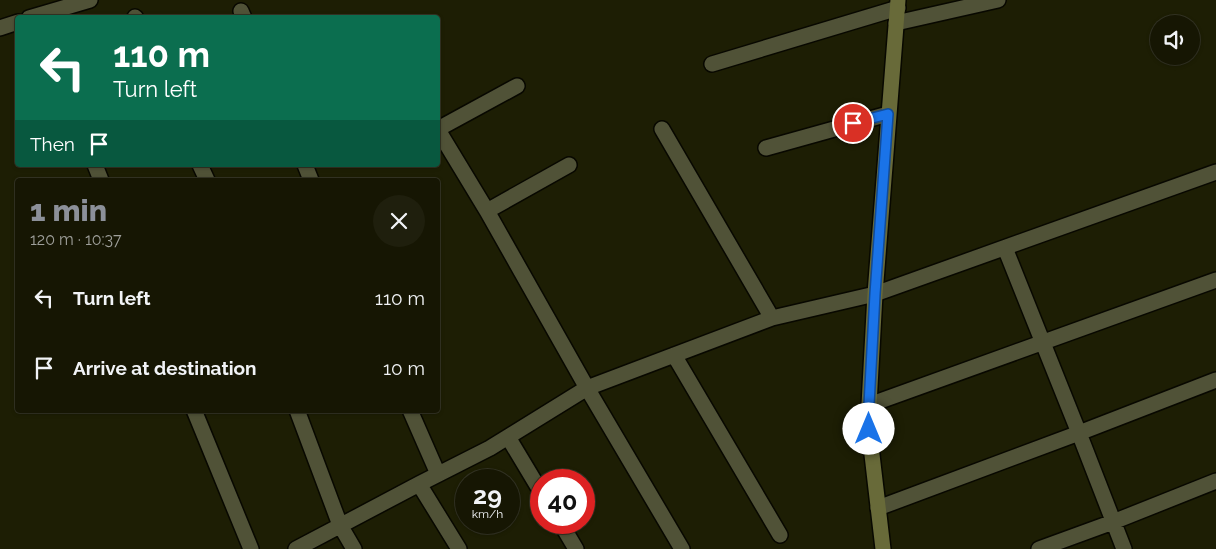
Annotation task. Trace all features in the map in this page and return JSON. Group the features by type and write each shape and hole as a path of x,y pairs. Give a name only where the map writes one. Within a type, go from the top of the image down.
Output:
{"street":[{"path":"40,15 90,0"},
{"path":"896,24 998,0"},
{"path":"712,64 898,4 888,114 869,405 869,429 883,549"},
{"path":"0,28 15,23"},
{"path":"440,128 517,86"},
{"path":"766,148 888,114"},
{"path":"662,128 772,318"},
{"path":"440,132 682,549"},
{"path":"487,211 569,165"},
{"path":"296,549 490,448 587,388 772,318 875,294 1216,172"},
{"path":"1005,248 1124,549"},
{"path":"869,405 1216,280"},
{"path":"674,355 780,535"},
{"path":"878,508 1216,380"},
{"path":"195,413 250,549"},
{"path":"298,413 340,525 354,549"},
{"path":"411,413 438,474"},
{"path":"508,437 530,474"},
{"path":"1039,549 1216,481"},
{"path":"419,484 459,549"},
{"path":"567,534 576,549"}],"route":[{"path":"853,123 888,114 875,294 869,429"}]}
